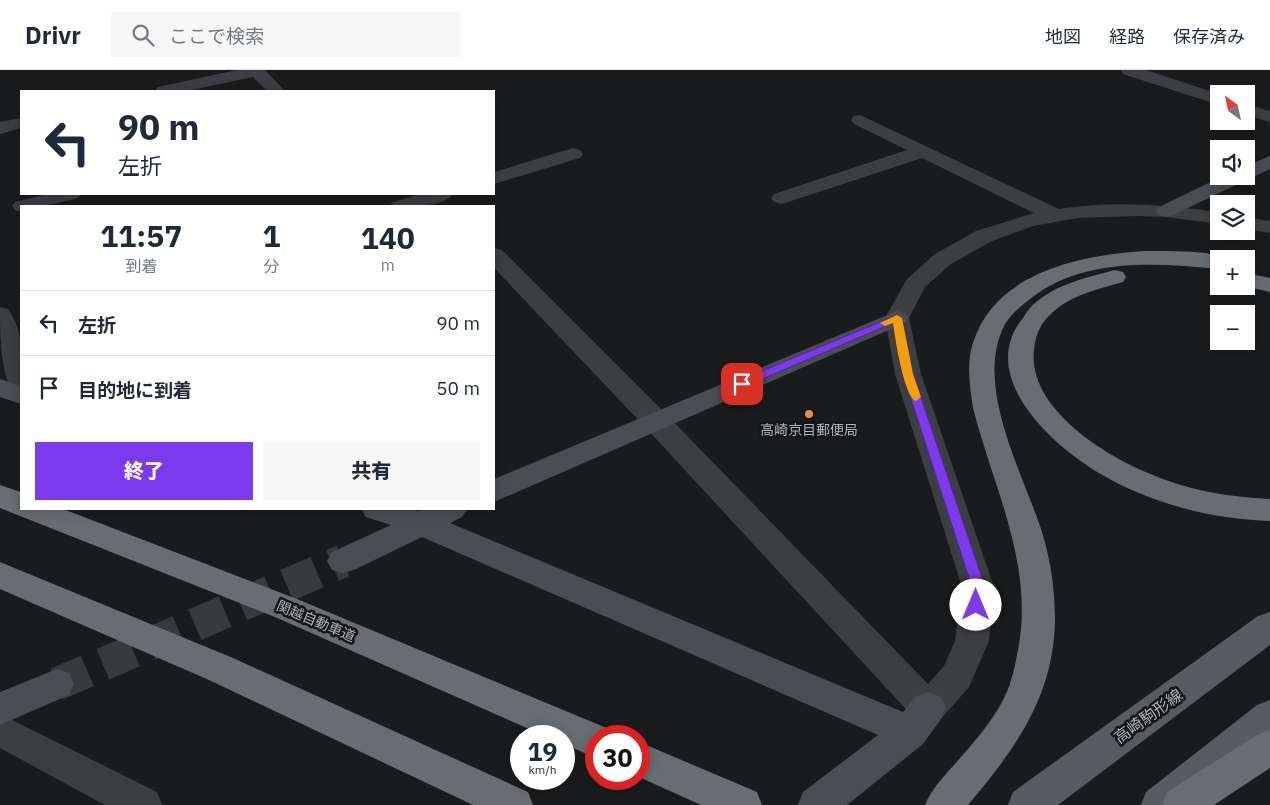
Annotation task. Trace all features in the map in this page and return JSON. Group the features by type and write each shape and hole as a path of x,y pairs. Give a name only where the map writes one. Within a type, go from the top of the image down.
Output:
{"highway":[{"path":"944,805 989,753 1022,699 1037,637 1038,586 1028,536 989,421 982,390 981,361 988,336 999,315 1018,296 1040,281 1062,272 1087,264 1120,259 1171,258 1210,261"},
{"path":"1255,268 1270,271"},
{"path":"1210,276 1163,273 1126,275 1092,282 1063,294 1040,310 1026,328 1019,348 1021,372 1035,400 1062,432 1097,459 1143,483 1193,500 1250,510 1270,510"},
{"path":"1255,282 1270,285"},
{"path":"0,496 20,504"},
{"name":"関越自動車道","path":"36,510 286,608 585,736"},
{"path":"0,575 221,668 514,805"},
{"path":"1181,805 1270,747"},
{"path":"650,764 728,798"}],"main road":[{"name":"高崎駒形線","path":"1027,805 1270,626"},
{"path":"1160,805 1270,716"}],"street":[{"path":"168,90 256,70 275,90"},
{"path":"1129,70 1210,97"},
{"path":"1255,112 1270,117"},
{"path":"860,120 1055,216"},
{"path":"0,128 20,123"},
{"path":"781,198 924,152"},
{"path":"495,178 573,154"},
{"path":"1255,169 1270,162"},
{"path":"1166,211 1220,185"},
{"path":"26,205 68,195"},
{"path":"404,205 440,197"},
{"path":"0,212 20,207"},
{"path":"817,805 919,720 957,676 972,642 978,587 908,374 897,318 915,284 943,258 984,236 1029,220 1078,212 1166,211 1210,217"},
{"path":"1255,224 1270,227"},
{"path":"495,256 656,420 919,720"},
{"path":"495,491 897,318"},
{"path":"6,319 20,382"},
{"path":"0,388 20,396"},
{"path":"379,510 420,523 919,720"},
{"path":"343,561 450,510"},
{"path":"0,708 57,684"},
{"path":"0,730 143,805"}],"tunnel":[{"path":"57,684 343,561"}],"slow traffic":[{"path":"885,323 897,318 908,374 916,397"}],"place":[{"name":"高崎京目郵便局","path":"809,414"}],"route":[{"path":"742,384 897,318 908,374 978,587 976,605"}]}
